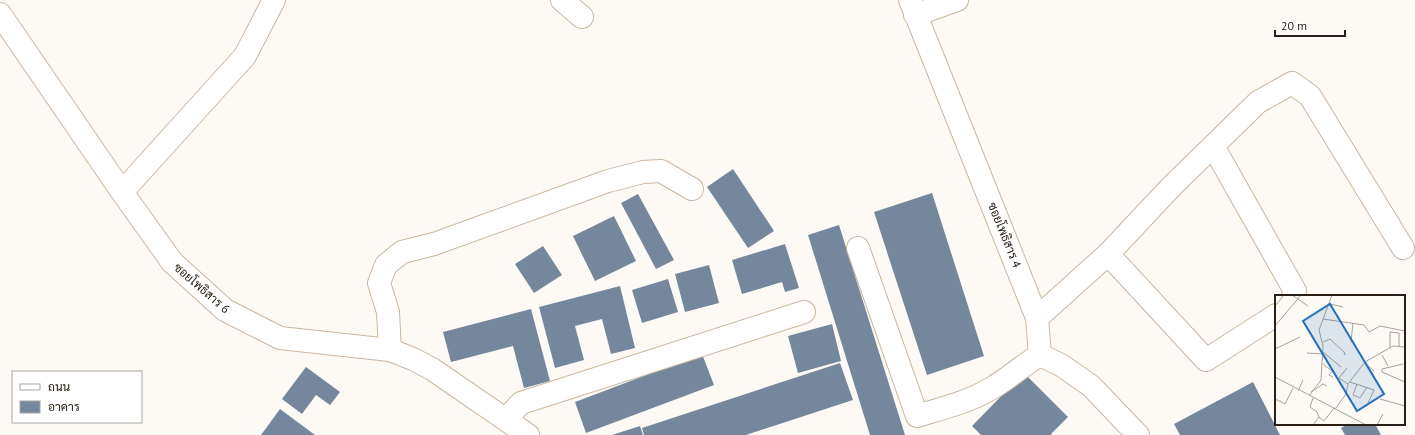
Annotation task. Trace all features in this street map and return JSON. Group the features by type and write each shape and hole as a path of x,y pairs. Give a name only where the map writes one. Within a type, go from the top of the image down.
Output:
{"street":[{"path":"122,192 245,56 274,0"},
{"path":"562,0 582,17"},
{"path":"913,7 957,0"},
{"name":"ซอยโพธิสาร 4","path":"913,7 1037,318 1040,355"},
{"name":"ซอยโพธิสาร 6","path":"0,14 172,262 225,310 280,338 390,350 413,359 432,369 517,430"},
{"path":"1037,318 1108,254 1171,187 1258,102 1292,83 1310,96 1403,248"},
{"path":"1213,146 1295,291 1293,295"},
{"path":"390,350 388,312 379,282 386,265 402,252 434,244 608,181 643,172 661,171 692,189"},
{"path":"858,248 918,416 964,402 992,388 1040,355 1061,365 1091,386 1138,435"},
{"path":"1108,254 1206,360 1275,316"},
{"path":"517,430 522,403 804,312"}],"building":[{"path":"733,169 774,231 748,248 707,187"},
{"path":"932,193 984,356 927,375 874,212"},
{"path":"638,194 674,260 656,269 621,203"},
{"path":"614,216 636,261 595,281 573,236"},
{"path":"839,225 905,435 870,435 808,235"},
{"path":"785,244 799,288 785,292 782,282 742,294 732,260"},
{"path":"543,246 562,275 534,293 515,264"},
{"path":"709,265 719,303 685,312 675,274"},
{"path":"668,279 678,312 642,323 632,290"},
{"path":"620,286 635,348 611,354 602,319 575,326 584,360 555,368 539,307"},
{"path":"531,309 550,381 524,388 513,346 451,362 443,332"},
{"path":"832,324 841,361 798,373 788,336"},
{"path":"702,354 714,385 586,433 575,402"},
{"path":"840,363 853,400 746,435 644,435 642,428"},
{"path":"306,367 340,392 330,405 316,395 302,414 282,399"},
{"path":"1024,373 1068,417 1051,434 1052,435 981,435 972,426"},
{"path":"1253,382 1280,435 1180,435 1174,424"},
{"path":"280,409 315,435 261,435"},
{"path":"1346,425 1376,425 1381,435 1345,435 1341,428"},
{"path":"640,426 643,435 612,435"}]}
